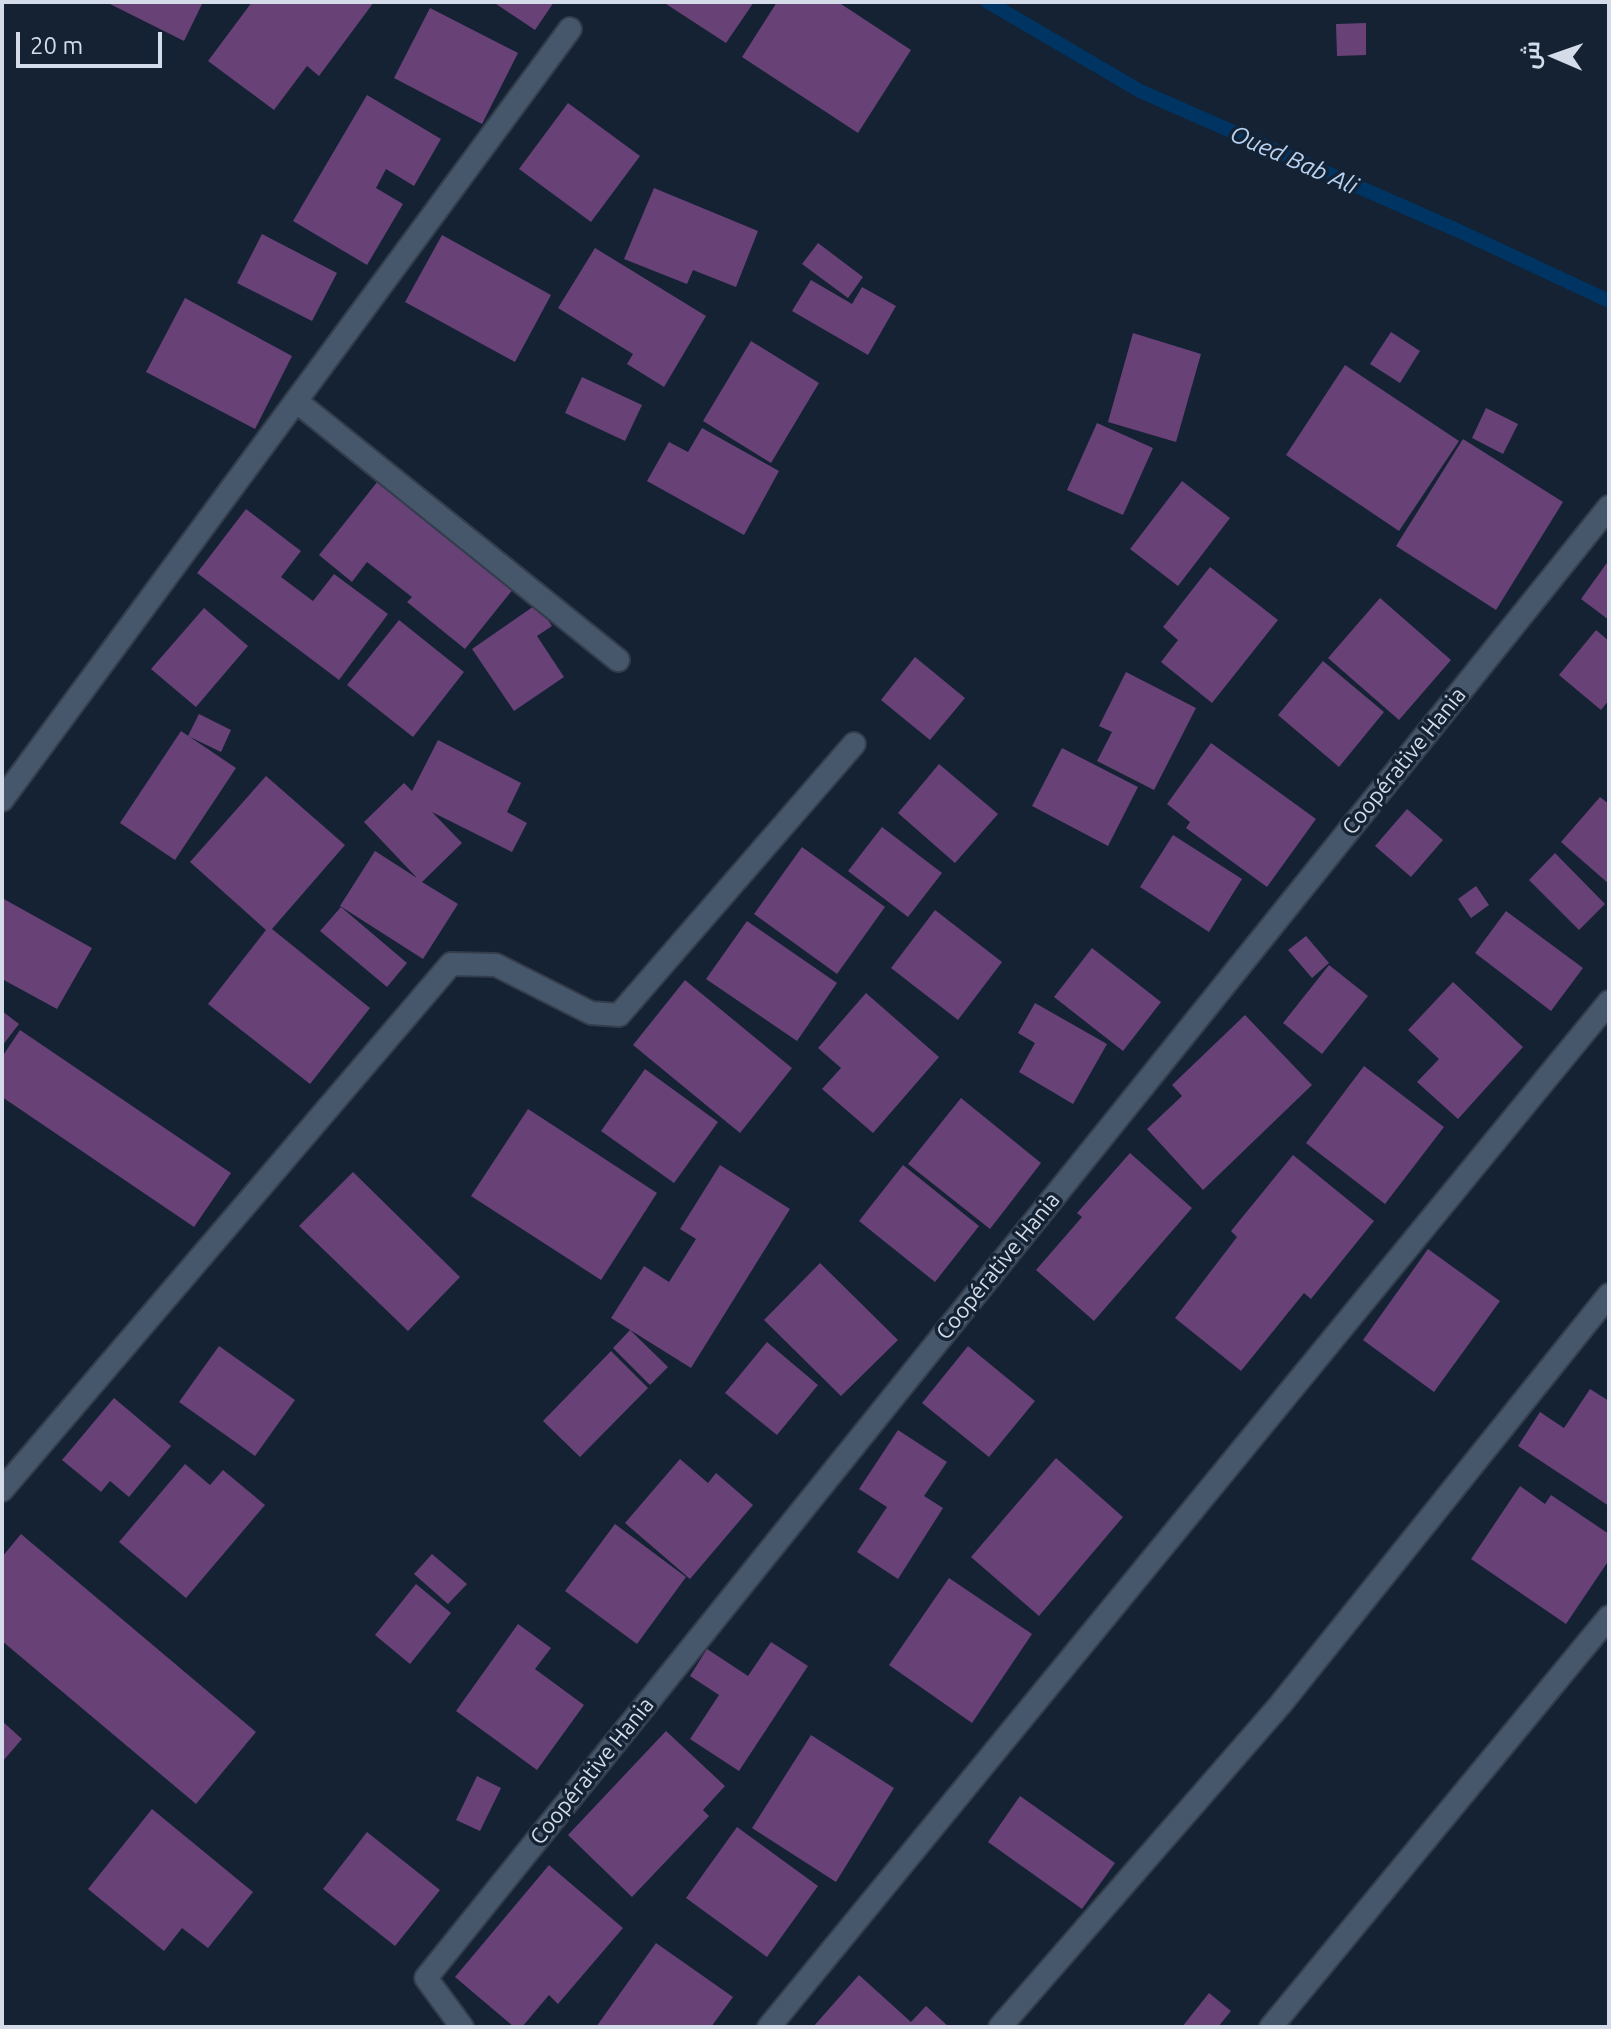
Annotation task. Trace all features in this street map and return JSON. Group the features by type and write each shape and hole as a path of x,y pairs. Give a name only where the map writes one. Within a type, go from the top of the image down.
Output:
{"street":[{"path":"2,800 570,29"},
{"path":"296,401 618,660"},
{"name":"Coopérative Hania","path":"462,2027 426,1978 1609,507"},
{"path":"2,1490 451,964 496,965 591,1013 619,1015 854,744"},
{"path":"769,2027 1609,1002"},
{"path":"1000,2027 1280,1705 1609,1295"},
{"path":"1271,2027 1609,1617"}],"building":[{"path":"106,2 203,2 184,41"},
{"path":"252,2 374,2 319,76 307,66 274,110 208,61"},
{"path":"493,2 554,2 535,30"},
{"path":"663,2 754,2 726,43"},
{"path":"777,2 838,2 911,50 858,133 742,57"},
{"path":"430,8 518,53 482,124 394,78"},
{"path":"1366,23 1366,55 1337,56 1336,24"},
{"path":"367,95 441,139 414,186 386,169 376,188 403,204 367,265 293,221"},
{"path":"568,103 640,156 591,222 519,169"},
{"path":"654,188 758,231 736,287 693,270 687,284 624,259"},
{"path":"262,234 337,273 312,321 237,283"},
{"path":"442,235 551,295 515,362 405,302"},
{"path":"818,243 863,277 848,298 802,264"},
{"path":"595,248 706,316 664,387 627,364 633,354 558,308"},
{"path":"811,280 852,304 862,287 896,306 868,355 792,311"},
{"path":"185,298 292,356 255,429 146,372"},
{"path":"1391,332 1420,351 1400,383 1370,364"},
{"path":"1133,333 1201,354 1176,442 1108,422"},
{"path":"751,341 819,383 771,463 703,421"},
{"path":"1345,365 1459,441 1399,531 1286,455"},
{"path":"582,377 642,405 625,441 565,413"},
{"path":"1486,408 1518,424 1503,454 1472,438"},
{"path":"1097,423 1153,448 1123,515 1067,490"},
{"path":"702,428 779,471 744,535 647,481 669,442 688,452"},
{"path":"1463,439 1563,502 1496,610 1396,546"},
{"path":"378,481 514,588 465,649 407,602 412,597 367,562 352,582 319,555"},
{"path":"1182,481 1230,518 1178,586 1130,549"},
{"path":"246,509 301,551 281,577 313,601 334,574 388,614 339,680 197,573"},
{"path":"1609,560 1609,620 1581,599"},
{"path":"1210,567 1278,620 1212,703 1161,662 1178,640 1163,627"},
{"path":"1380,598 1451,660 1399,720 1328,658"},
{"path":"537,604 552,626 537,636 564,677 514,711 472,649"},
{"path":"204,608 248,646 196,707 151,669"},
{"path":"399,620 464,672 413,737 347,685"},
{"path":"1596,630 1609,641 1609,700 1601,710 1559,675"},
{"path":"915,657 965,698 930,740 881,700"},
{"path":"1323,661 1384,712 1339,767 1278,715"},
{"path":"1126,672 1196,708 1154,790 1097,761 1112,732 1099,726"},
{"path":"199,714 231,730 221,752 188,736"},
{"path":"181,731 236,768 175,860 120,823"},
{"path":"438,740 521,783 507,812 527,823 512,852 432,812 462,843 422,882 458,904 423,959 340,906 375,851 417,878 364,822 404,783 412,791"},
{"path":"1211,743 1316,819 1267,887 1186,828 1190,822 1167,804"},
{"path":"1062,748 1138,787 1108,846 1032,806"},
{"path":"939,764 998,814 955,863 898,813"},
{"path":"266,776 345,845 272,929 370,1008 310,1084 208,1004 266,930 190,862"},
{"path":"1600,797 1609,804 1609,884 1561,842"},
{"path":"1407,809 1443,840 1411,877 1375,846"},
{"path":"882,827 942,873 908,917 848,871"},
{"path":"1173,835 1242,879 1209,932 1140,887"},
{"path":"802,847 885,907 837,974 754,914"},
{"path":"1555,853 1605,904 1579,930 1529,880"},
{"path":"1476,886 1489,905 1471,918 1458,899"},
{"path":"2,898 92,948 57,1009 2,979"},
{"path":"341,907 407,963 387,987 320,931"},
{"path":"935,910 1002,962 958,1020 891,968"},
{"path":"1506,911 1583,968 1551,1011 1475,953"},
{"path":"747,921 837,983 797,1041 706,979"},
{"path":"1306,936 1329,963 1312,978 1288,950"},
{"path":"1092,948 1161,1002 1123,1051 1054,997"},
{"path":"1329,965 1368,996 1322,1054 1283,1023"},
{"path":"685,980 792,1068 740,1133 633,1045"},
{"path":"1453,982 1523,1047 1458,1119 1417,1082 1439,1059 1408,1030"},
{"path":"866,993 939,1057 873,1133 822,1089 841,1068 818,1048"},
{"path":"1035,1003 1107,1044 1073,1104 1019,1072 1035,1043 1018,1033"},
{"path":"2,1011 19,1024 2,1046"},
{"path":"1245,1015 1312,1085 1203,1190 1147,1129 1182,1096 1172,1085"},
{"path":"20,1030 231,1173 194,1227 2,1097 2,1057"},
{"path":"1364,1066 1444,1127 1385,1204 1306,1143"},
{"path":"645,1069 718,1122 674,1183 601,1131"},
{"path":"961,1098 1041,1163 990,1229 908,1164"},
{"path":"528,1109 657,1193 601,1280 471,1196"},
{"path":"1130,1153 1192,1208 1094,1321 1036,1270 1082,1217 1077,1213"},
{"path":"1293,1155 1374,1221 1311,1299 1304,1293 1241,1371 1175,1318 1237,1237 1231,1231"},
{"path":"720,1165 790,1209 691,1368 611,1318 644,1266 669,1282 696,1239 680,1229"},
{"path":"903,1165 979,1226 935,1282 859,1221"},
{"path":"353,1172 460,1277 408,1331 299,1226"},
{"path":"1428,1249 1500,1301 1434,1392 1363,1340"},
{"path":"820,1263 898,1340 841,1396 764,1320"},
{"path":"630,1330 668,1367 650,1385 613,1348"},
{"path":"767,1342 818,1385 777,1435 725,1393"},
{"path":"219,1346 295,1400 255,1456 179,1402"},
{"path":"968,1346 1035,1401 989,1457 922,1403"},
{"path":"611,1351 648,1388 580,1457 543,1421"},
{"path":"1590,1389 1609,1401 1609,1506 1518,1446 1540,1412 1564,1428"},
{"path":"114,1398 171,1446 129,1497 110,1481 101,1492 62,1460"},
{"path":"898,1430 947,1462 924,1496 943,1508 898,1579 857,1552 887,1507 859,1489"},
{"path":"1056,1458 1123,1517 1039,1616 971,1557"},
{"path":"680,1459 708,1483 716,1473 753,1505 690,1579 625,1523"},
{"path":"185,1464 210,1485 223,1470 265,1505 186,1598 119,1542"},
{"path":"1520,1486 1545,1504 1551,1495 1609,1534 1609,1560 1566,1624 1471,1559"},
{"path":"615,1524 686,1577 637,1644 565,1591"},
{"path":"21,1534 256,1732 196,1804 2,1641 2,1557"},
{"path":"432,1554 467,1584 448,1604 414,1574"},
{"path":"949,1578 1032,1634 972,1723 889,1665"},
{"path":"416,1584 451,1613 410,1664 375,1635"},
{"path":"518,1624 551,1648 535,1669 584,1705 537,1770 456,1711"},
{"path":"771,1642 808,1666 739,1771 690,1739 719,1695 690,1676 707,1649 748,1676"},
{"path":"2,1721 22,1739 2,1762"},
{"path":"666,1731 725,1786 703,1810 709,1816 632,1897 568,1835"},
{"path":"811,1735 894,1788 836,1882 752,1828"},
{"path":"477,1776 501,1788 480,1831 456,1820"},
{"path":"1020,1796 1115,1863 1082,1909 988,1842"},
{"path":"152,1809 253,1892 208,1948 182,1928 164,1951 88,1889"},
{"path":"737,1827 818,1886 767,1957 686,1898"},
{"path":"367,1832 440,1890 395,1946 323,1889"},
{"path":"549,1865 623,1928 558,2004 549,1995 522,2027 514,2027 455,1977"},
{"path":"656,1943 733,1997 711,2027 596,2027"},
{"path":"859,1975 911,2022 926,2006 949,2027 813,2027"},
{"path":"1209,1993 1231,2011 1218,2027 1182,2027"}],"waterway":[{"name":"Oued Bab Ali","path":"988,2 1140,91 1459,231 1609,301"}]}
